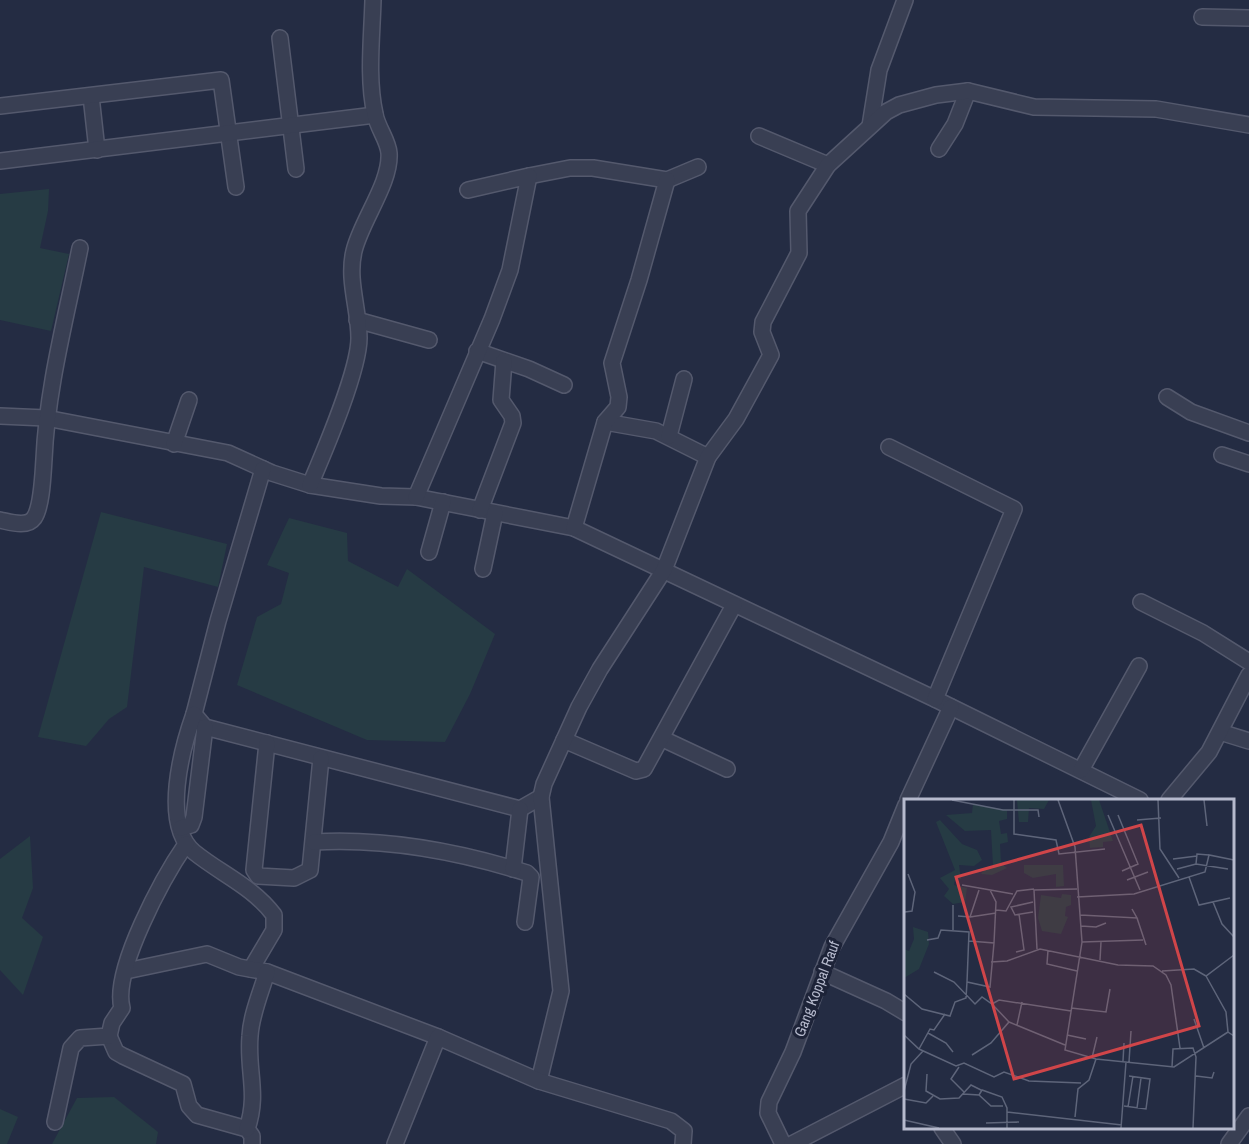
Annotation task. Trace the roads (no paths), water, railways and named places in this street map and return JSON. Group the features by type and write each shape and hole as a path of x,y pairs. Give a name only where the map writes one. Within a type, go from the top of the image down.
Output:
{"street":[{"path":"310,485 350,378 359,338 351,274 353,253 384,178 389,152 375,115 371,79 373,0"},
{"path":"870,126 879,70 905,0"},
{"path":"1202,17 1249,18"},
{"path":"280,38 296,169"},
{"path":"0,106 221,80 236,188"},
{"path":"939,149 955,124 968,91"},
{"path":"540,1081 561,991 541,797 544,784 600,669 664,570 708,457 736,419 771,359 771,349 762,332 763,322 799,253 798,211 828,165 870,126 899,105 936,94 968,91 1034,107 1156,109 1249,125"},
{"path":"91,96 97,150"},
{"path":"0,161 375,115"},
{"path":"759,135 828,165"},
{"path":"468,190 570,168 592,168 667,180 698,167"},
{"path":"416,497 510,270 529,176"},
{"path":"574,528 605,422 618,407 619,397 612,363 639,280 667,180"},
{"path":"0,520 22,524 33,520 36,516 42,485 46,418 80,248"},
{"path":"357,320 429,340"},
{"path":"477,351 529,369 564,385"},
{"path":"480,510 513,423 512,416 501,400 504,361"},
{"path":"669,436 684,379"},
{"path":"1167,397 1191,412 1249,433"},
{"path":"174,444 189,400"},
{"path":"0,416 46,418 228,453 263,469 310,485 381,496 416,497 574,528 935,699 1081,770 1134,799"},
{"path":"605,422 669,436 708,457"},
{"path":"889,447 1014,509 935,699"},
{"path":"1222,455 1249,464"},
{"path":"251,969 274,930 274,915 248,887 195,853 186,844 177,815 178,770 218,621 263,469"},
{"path":"429,552 443,502"},
{"path":"483,569 495,513"},
{"path":"1141,602 1203,633 1249,662"},
{"path":"564,740 640,771 649,764 734,605"},
{"path":"1081,770 1139,666"},
{"path":"1171,799 1209,752 1249,675"},
{"path":"909,799 951,707"},
{"path":"194,714 205,727 520,809 541,797"},
{"path":"181,828 191,825 194,817 205,727"},
{"path":"1220,732 1249,741"},
{"path":"663,739 727,769"},
{"path":"267,742 255,872 258,876 294,878 307,874 313,861 321,758"},
{"path":"513,869 520,809"},
{"name":"Gang Koppal Rauf","path":"783,1144 768,1113 769,1102 794,1052 822,972 839,932 891,842 904,810"},
{"path":"314,842 346,841 417,848 513,869 531,877 525,922"},
{"path":"186,844 166,874 137,937 119,992 122,1008 112,1023 109,1036 116,1052 183,1084 189,1106 197,1115 249,1137 254,1089 249,1058 250,1033 267,972"},
{"path":"126,971 207,954 267,972 438,1037 540,1081 671,1121 684,1131 683,1144"},
{"path":"822,972 904,1012"},
{"path":"54,1122 74,1042 80,1038 109,1036"},
{"path":"395,1144 438,1037"},
{"path":"792,1144 904,1086"},
{"path":"1229,1144 1249,1116"},
{"path":"943,1129 953,1144"}]}
